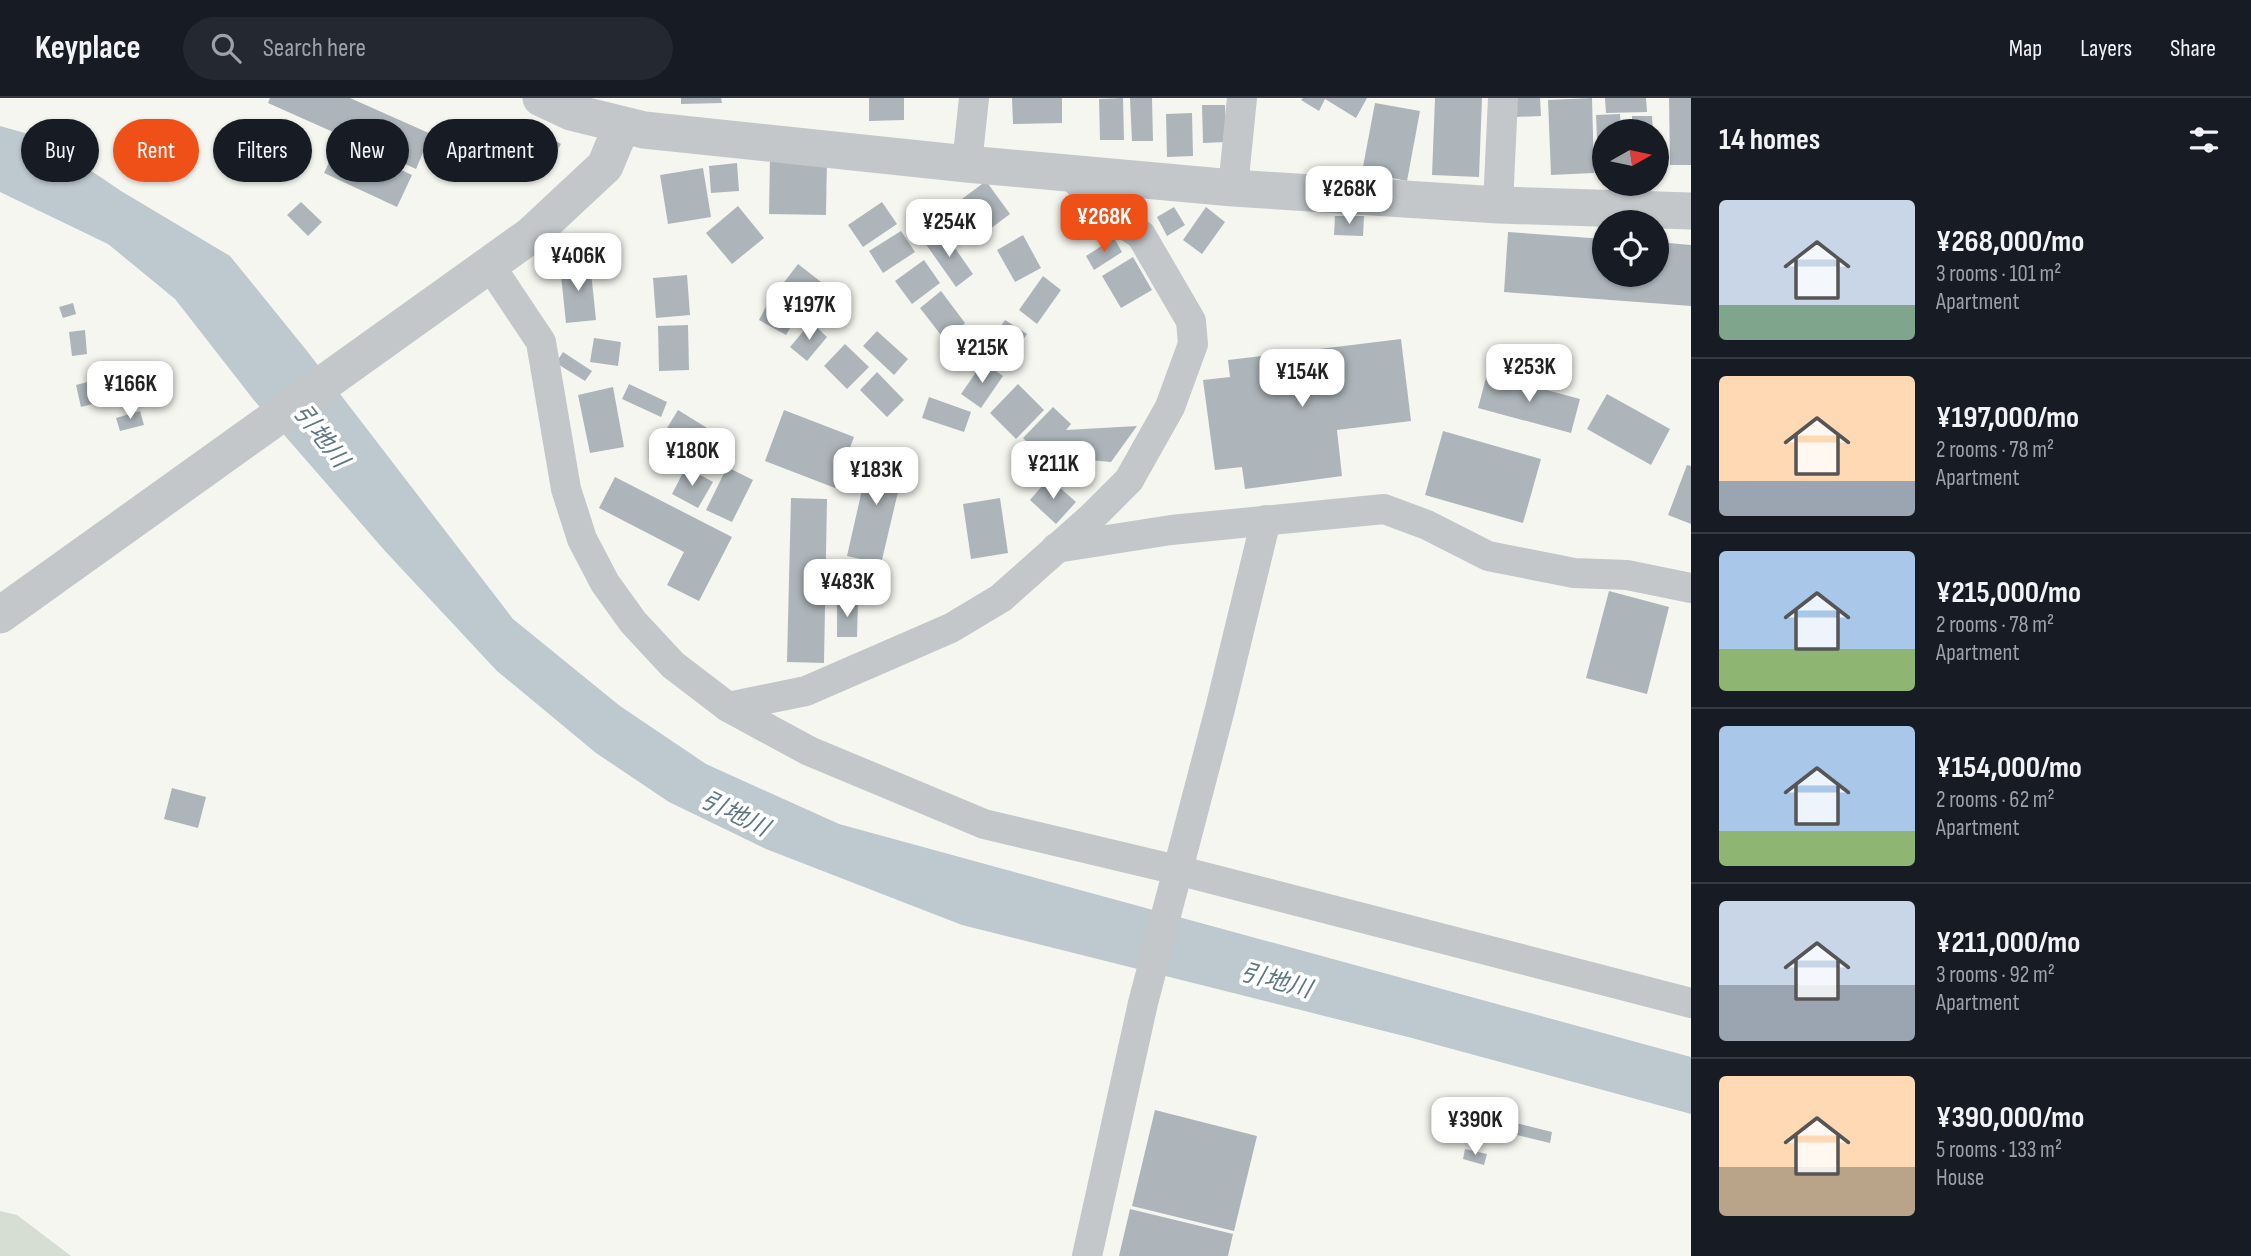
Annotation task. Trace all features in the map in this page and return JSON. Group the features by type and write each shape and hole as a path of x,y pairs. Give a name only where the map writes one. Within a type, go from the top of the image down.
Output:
{"street":[{"path":"541,98 571,112 644,130 967,164 1233,188 1498,205 1691,211"},
{"path":"967,164 974,98"},
{"path":"1233,188 1242,98"},
{"path":"1498,205 1503,98"},
{"path":"0,615 531,235 605,166 622,125"},
{"path":"727,707 806,691 951,628 1001,598 1091,518 1129,480 1170,407 1192,344 1191,321 1141,235 1099,206 1071,174"},
{"path":"489,264 541,342 566,489 582,539 605,583 633,622 673,665 727,707 809,751 984,824 1177,870 1691,1003"},
{"path":"1056,548 1171,530 1384,509 1427,525 1488,556 1574,573 1627,575 1691,589"},
{"path":"1087,1256 1143,1003 1266,520"}],"shaded area":[{"path":"0,1211 17,1215 71,1256 0,1256"}],"water":[{"name":"引地川","path":"0,126 21,132 21,182 99,182 99,176 230,256 307,351 513,619 620,706 706,764 839,824 1691,1057 1691,1114 1408,1037 962,925 766,849 669,802 596,753 497,671 385,551 253,399 175,299 108,244 0,192"}],"building":[{"path":"270,98 350,98 397,119 326,119 326,129 312,123 312,119 304,119 268,103"},
{"path":"681,98 721,98 722,103 681,104"},
{"path":"869,98 904,98 904,120 869,121"},
{"path":"1012,98 1062,98 1062,123 1013,124"},
{"path":"1123,98 1124,140 1100,140 1099,99"},
{"path":"1130,98 1152,98 1153,141 1132,141"},
{"path":"1303,98 1367,98 1356,118 1325,99 1319,111 1301,100"},
{"path":"1435,98 1482,98 1479,177 1432,175"},
{"path":"1515,98 1540,98 1541,116 1516,117"},
{"path":"1592,98 1592,173 1551,175 1548,100"},
{"path":"1605,98 1646,98 1647,112 1606,113"},
{"path":"1669,98 1691,98 1691,165 1670,165"},
{"path":"1375,103 1420,111 1407,181 1362,172"},
{"path":"1202,105 1225,105 1226,142 1203,143"},
{"path":"1192,113 1193,156 1167,157 1166,114"},
{"path":"1620,114 1620,119 1596,119 1596,115"},
{"path":"1632,116 1652,116 1652,119 1632,119"},
{"path":"409,124 423,130 423,153 416,169 409,166"},
{"path":"770,157 827,158 826,215 769,214"},
{"path":"737,163 739,191 711,193 709,166"},
{"path":"703,168 711,217 668,224 660,175"},
{"path":"986,181 1010,214 982,235 958,202"},
{"path":"343,182 409,182 397,207"},
{"path":"301,202 322,222 308,236 287,215"},
{"path":"882,202 897,224 863,247 848,225"},
{"path":"738,206 764,238 732,264 706,233"},
{"path":"1174,207 1185,225 1167,236 1157,217"},
{"path":"1206,207 1225,222 1202,254 1183,240"},
{"path":"1335,216 1364,216 1363,236 1334,235"},
{"path":"901,231 915,252 883,273 869,251"},
{"path":"943,231 973,274 956,287 925,243"},
{"path":"1508,232 1592,238 1592,287 1669,287 1669,243 1691,245 1691,306 1504,292"},
{"path":"1023,235 1041,268 1015,282 997,250"},
{"path":"1114,238 1122,252 1094,270 1086,256"},
{"path":"1133,257 1152,290 1121,308 1102,276"},
{"path":"924,260 940,283 912,304 895,281"},
{"path":"590,262 596,320 566,323 560,266"},
{"path":"798,264 834,292 814,317 779,289"},
{"path":"687,275 690,315 656,318 653,278"},
{"path":"1043,276 1061,290 1037,324 1019,310"},
{"path":"941,291 965,323 944,339 920,308"},
{"path":"769,301 797,316 786,335 759,320"},
{"path":"73,303 76,314 63,318 59,307"},
{"path":"1005,320 1027,334 1011,358 990,343"},
{"path":"811,322 827,337 807,361 790,347"},
{"path":"688,325 689,370 659,371 658,326"},
{"path":"85,330 87,354 72,356 69,332"},
{"path":"877,331 908,359 894,375 863,346"},
{"path":"594,338 621,342 618,366 590,362"},
{"path":"1401,339 1411,421 1337,430 1342,476 1245,489 1242,467 1215,470 1203,380 1230,377 1228,360"},
{"path":"845,344 869,367 847,389 824,366"},
{"path":"563,352 592,371 585,381 556,363"},
{"path":"983,362 1003,376 981,408 961,394"},
{"path":"877,372 904,400 887,417 860,390"},
{"path":"1487,374 1580,399 1571,433 1478,408"},
{"path":"95,380 100,402 81,407 76,385"},
{"path":"629,384 667,402 661,417 622,399"},
{"path":"1018,384 1044,410 1016,439 990,413"},
{"path":"613,387 624,447 590,453 578,395"},
{"path":"1607,394 1670,429 1651,465 1587,429"},
{"path":"929,397 971,412 964,432 922,418"},
{"path":"1053,407 1071,424 1066,430 1137,426 1111,462 1041,456 1023,438"},
{"path":"678,410 725,439 705,473 658,443"},
{"path":"784,410 854,437 835,488 765,461"},
{"path":"140,411 144,425 120,431 116,418"},
{"path":"1443,431 1541,459 1523,523 1425,495"},
{"path":"871,450 906,458 881,564 847,556"},
{"path":"1687,465 1691,466 1691,524 1668,515"},
{"path":"686,467 713,482 698,508 672,494"},
{"path":"727,467 753,480 732,522 706,510"},
{"path":"615,477 732,537 699,601 667,585 684,552 599,508"},
{"path":"1049,478 1076,502 1056,524 1030,500"},
{"path":"791,498 827,499 824,663 787,662"},
{"path":"1000,498 1008,553 971,559 963,504"},
{"path":"1609,591 1669,607 1647,694 1586,678"},
{"path":"837,602 858,602 857,637 837,637"},
{"path":"172,788 206,797 198,828 164,819"},
{"path":"1155,1110 1257,1136 1234,1231 1132,1206"},
{"path":"1508,1121 1552,1132 1550,1143 1505,1132"},
{"path":"1465,1149 1487,1154 1484,1165 1463,1159"},
{"path":"1130,1209 1233,1234 1228,1256 1119,1256"}]}
